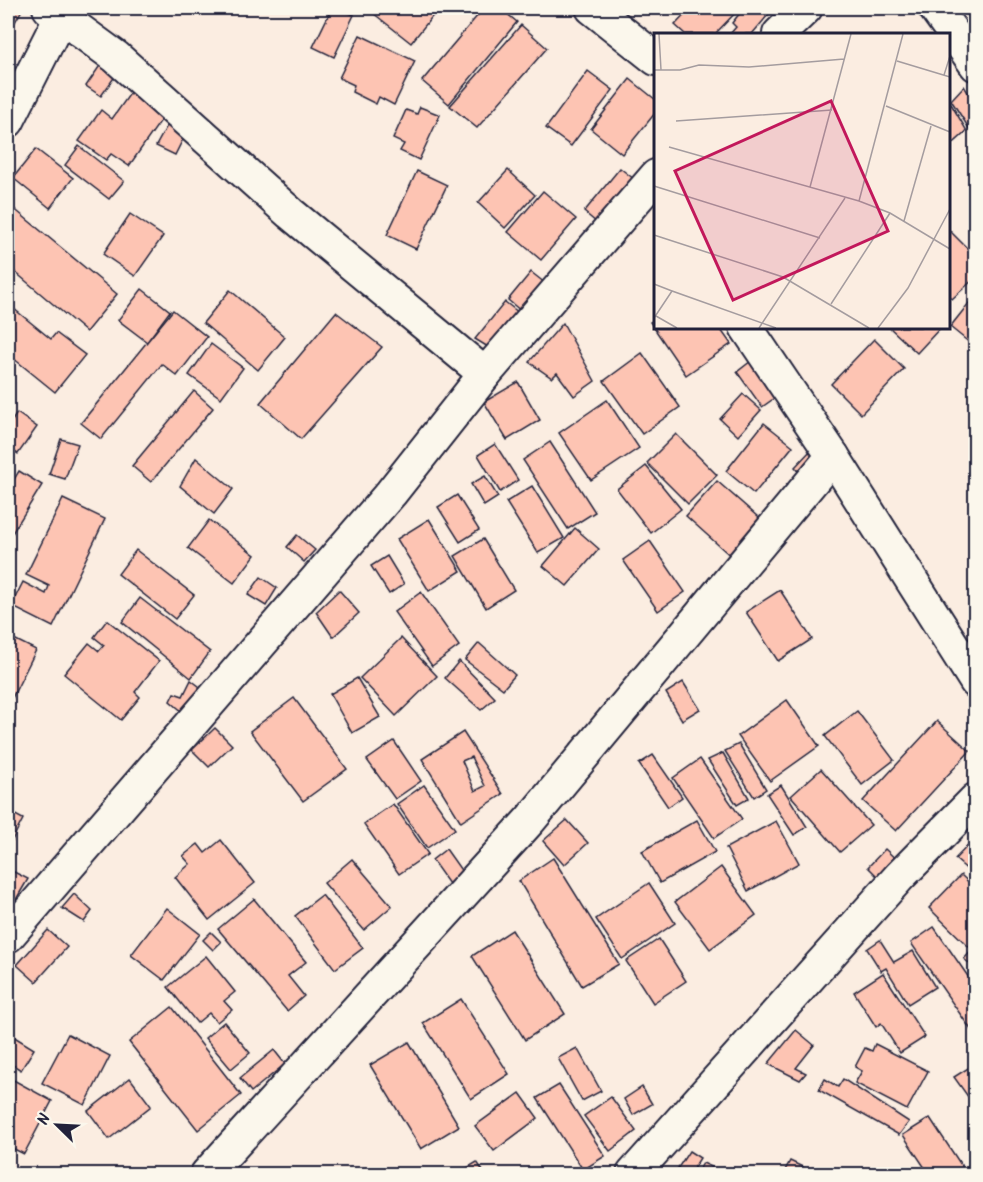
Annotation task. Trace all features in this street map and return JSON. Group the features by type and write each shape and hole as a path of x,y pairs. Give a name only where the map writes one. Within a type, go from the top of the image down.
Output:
{"street":[{"path":"592,8 654,57"},
{"path":"780,33 806,8"},
{"path":"935,8 975,65"},
{"path":"8,121 55,12 116,57 290,213 485,374"},
{"path":"8,936 391,493 485,374 654,184"},
{"path":"747,328 832,456 975,682"},
{"path":"207,1174 530,820 832,456"},
{"path":"633,1174 900,876 975,799"}],"building":[{"path":"8,8 23,8 15,22 8,18"},
{"path":"332,8 354,15 334,57 313,47"},
{"path":"377,8 439,8 411,43 373,13"},
{"path":"484,8 500,8 517,22 449,104 422,81"},
{"path":"691,8 740,8 716,33 684,33 675,25"},
{"path":"744,8 774,8 753,33 731,33 736,27 732,23"},
{"path":"521,25 547,48 477,128 450,106"},
{"path":"360,35 415,61 394,105 379,97 376,104 352,92 354,85 339,78"},
{"path":"101,64 116,75 101,96 86,86"},
{"path":"588,71 613,90 571,146 546,128"},
{"path":"630,79 654,98 654,114 622,154 591,129"},
{"path":"964,86 976,105 976,131 972,133 951,100"},
{"path":"131,92 164,116 129,166 111,154 106,160 79,141 101,110 112,119"},
{"path":"950,105 967,131 950,146"},
{"path":"420,107 440,115 419,160 400,151 404,144 393,139 406,110 417,114"},
{"path":"168,124 186,133 175,155 156,146"},
{"path":"79,146 124,181 109,199 65,165"},
{"path":"36,149 73,178 50,208 13,178"},
{"path":"620,168 639,183 603,228 584,212"},
{"path":"508,170 535,195 505,228 478,203"},
{"path":"417,171 447,185 416,249 387,235"},
{"path":"543,191 576,219 541,260 508,232"},
{"path":"12,207 117,294 86,332 8,266 8,212"},
{"path":"130,214 163,236 135,276 103,254"},
{"path":"950,231 976,257 976,277 952,299 950,297"},
{"path":"531,272 545,283 522,312 508,300"},
{"path":"142,289 170,311 147,342 118,320"},
{"path":"230,290 285,337 258,370 203,323"},
{"path":"505,302 523,316 493,350 475,339"},
{"path":"969,303 976,309 976,348 950,327"},
{"path":"8,304 51,339 56,333 85,355 55,392 8,354"},
{"path":"173,310 207,337 177,376 162,364 101,439 81,423"},
{"path":"336,312 382,347 301,439 260,403"},
{"path":"563,323 595,381 574,396 557,373 552,378 529,362"},
{"path":"654,328 720,328 731,344 686,375"},
{"path":"890,328 940,328 917,353"},
{"path":"874,339 904,369 861,414 831,384"},
{"path":"211,344 243,368 221,398 189,375"},
{"path":"642,353 680,407 642,434 604,381"},
{"path":"751,361 776,397 762,407 737,372"},
{"path":"518,382 540,420 507,440 484,402"},
{"path":"194,391 213,408 151,482 132,466"},
{"path":"743,394 761,410 738,436 720,419"},
{"path":"607,400 639,448 591,480 559,433"},
{"path":"17,413 37,427 18,454 8,447 8,427"},
{"path":"764,423 793,446 754,494 726,471"},
{"path":"676,434 717,475 688,504 647,463"},
{"path":"61,439 78,444 65,479 49,474"},
{"path":"550,442 595,512 568,529 523,460"},
{"path":"495,444 518,480 500,492 478,455"},
{"path":"811,450 825,463 808,481 795,467"},
{"path":"196,458 233,489 214,514 180,486"},
{"path":"646,466 681,509 651,533 617,489"},
{"path":"19,471 42,485 11,535 8,533 8,489"},
{"path":"485,476 498,497 484,506 471,484"},
{"path":"717,481 766,524 735,560 686,516"},
{"path":"532,486 564,538 538,553 506,502"},
{"path":"457,495 479,530 460,542 438,507"},
{"path":"63,499 105,519 53,627 11,606 23,582 46,594 49,586 26,575"},
{"path":"429,519 461,571 429,591 397,539"},
{"path":"209,520 255,555 234,583 188,548"},
{"path":"575,528 599,549 567,586 543,566"},
{"path":"297,535 315,550 304,562 287,547"},
{"path":"483,539 514,590 486,608 455,556"},
{"path":"650,541 685,592 658,611 623,560"},
{"path":"136,550 194,595 175,619 118,574"},
{"path":"387,556 404,584 389,594 371,566"},
{"path":"261,577 277,588 266,606 248,595"},
{"path":"339,590 359,613 333,637 316,612"},
{"path":"780,590 812,639 778,661 746,612"},
{"path":"421,592 459,646 432,666 394,612"},
{"path":"140,598 210,652 191,678 122,622"},
{"path":"107,620 159,661 135,692 140,697 121,720 64,674 89,643 99,651 104,645 94,637"},
{"path":"8,636 36,650 11,700 8,698"},
{"path":"401,638 437,676 396,716 360,678"},
{"path":"479,643 515,675 503,689 465,660"},
{"path":"459,661 495,698 481,710 445,678"},
{"path":"357,678 380,717 352,733 330,694"},
{"path":"191,680 204,690 185,714 170,701 174,693 183,696"},
{"path":"683,682 700,709 682,720 666,693"},
{"path":"294,698 347,769 303,801 250,731"},
{"path":"787,700 819,746 770,781 738,736"},
{"path":"857,711 894,760 862,785 825,736"},
{"path":"937,721 970,751 896,831 863,801"},
{"path":"215,728 232,745 209,767 192,750"},
{"path":"463,732 503,794 461,822 422,759","holes":["471,757 485,786 475,791 462,761"]},
{"path":"394,741 421,781 395,799 367,760"},
{"path":"739,744 766,789 754,797 725,751"},
{"path":"723,753 749,798 737,805 708,760"},
{"path":"653,755 682,797 668,807 639,764"},
{"path":"700,759 742,819 714,838 673,778"},
{"path":"821,769 871,825 840,852 791,796"},
{"path":"424,785 455,829 427,848 397,804"},
{"path":"781,785 807,827 794,835 767,794"},
{"path":"393,804 428,854 399,874 364,824"},
{"path":"8,811 23,819 8,848"},
{"path":"567,820 588,843 564,865 543,841"},
{"path":"697,820 715,852 660,883 642,851"},
{"path":"776,821 799,863 748,891 726,848"},
{"path":"976,837 976,877 955,859"},
{"path":"221,840 255,883 209,920 175,877 190,864 183,856 198,844 205,853"},
{"path":"446,849 463,873 449,884 432,860"},
{"path":"885,849 900,863 883,882 868,867"},
{"path":"553,858 619,964 582,986 519,881"},
{"path":"352,859 392,906 364,930 324,883"},
{"path":"721,867 756,915 710,949 675,902"},
{"path":"12,871 28,879 14,903 8,901 8,881"},
{"path":"961,875 976,889 976,940 969,947 929,908"},
{"path":"649,883 675,923 622,959 596,919"},
{"path":"74,894 92,911 84,922 62,908"},
{"path":"322,895 363,948 335,969 295,916"},
{"path":"254,899 306,962 288,976 304,996 287,1011 218,929"},
{"path":"167,908 200,934 164,980 131,955"},
{"path":"934,927 976,988 976,1037 911,943"},
{"path":"48,930 67,947 36,982 17,965"},
{"path":"512,930 565,1014 525,1040 472,956"},
{"path":"211,932 221,942 213,950 203,940"},
{"path":"659,939 686,981 653,1003 626,961"},
{"path":"880,940 894,962 913,951 935,987 908,1004 886,968 881,971 867,949"},
{"path":"976,946 976,969 964,959"},
{"path":"206,956 235,992 224,1001 232,1010 217,1022 209,1013 197,1023 168,987"},
{"path":"883,973 925,1037 900,1053 881,1023 876,1027 854,992"},
{"path":"461,999 509,1074 471,1099 423,1023"},
{"path":"172,1007 241,1095 198,1130 129,1042"},
{"path":"224,1022 250,1053 231,1069 205,1038"},
{"path":"796,1030 814,1045 796,1068 806,1073 800,1080 768,1064"},
{"path":"8,1033 34,1049 21,1070 8,1062"},
{"path":"68,1034 110,1056 85,1105 42,1083"},
{"path":"409,1042 459,1126 421,1149 370,1065"},
{"path":"875,1044 928,1071 907,1110 855,1083 862,1071 855,1067 865,1048 872,1051"},
{"path":"577,1048 601,1091 582,1101 558,1058"},
{"path":"274,1050 285,1064 251,1092 240,1078"},
{"path":"976,1063 976,1108 954,1077"},
{"path":"8,1077 52,1101 24,1154 8,1146"},
{"path":"130,1078 151,1106 109,1139 88,1111"},
{"path":"825,1079 838,1087 843,1079 909,1122 899,1135 819,1090"},
{"path":"559,1085 605,1156 583,1170 537,1098"},
{"path":"642,1087 652,1104 633,1115 624,1099"},
{"path":"520,1093 538,1118 494,1151 475,1126"},
{"path":"611,1097 636,1131 610,1151 584,1116"},
{"path":"930,1118 967,1174 929,1174 903,1135"},
{"path":"689,1151 700,1158 690,1174 674,1174"},
{"path":"790,1161 817,1174 783,1174"},
{"path":"477,1162 485,1174 457,1174"},
{"path":"703,1163 726,1174 697,1174"}]}
